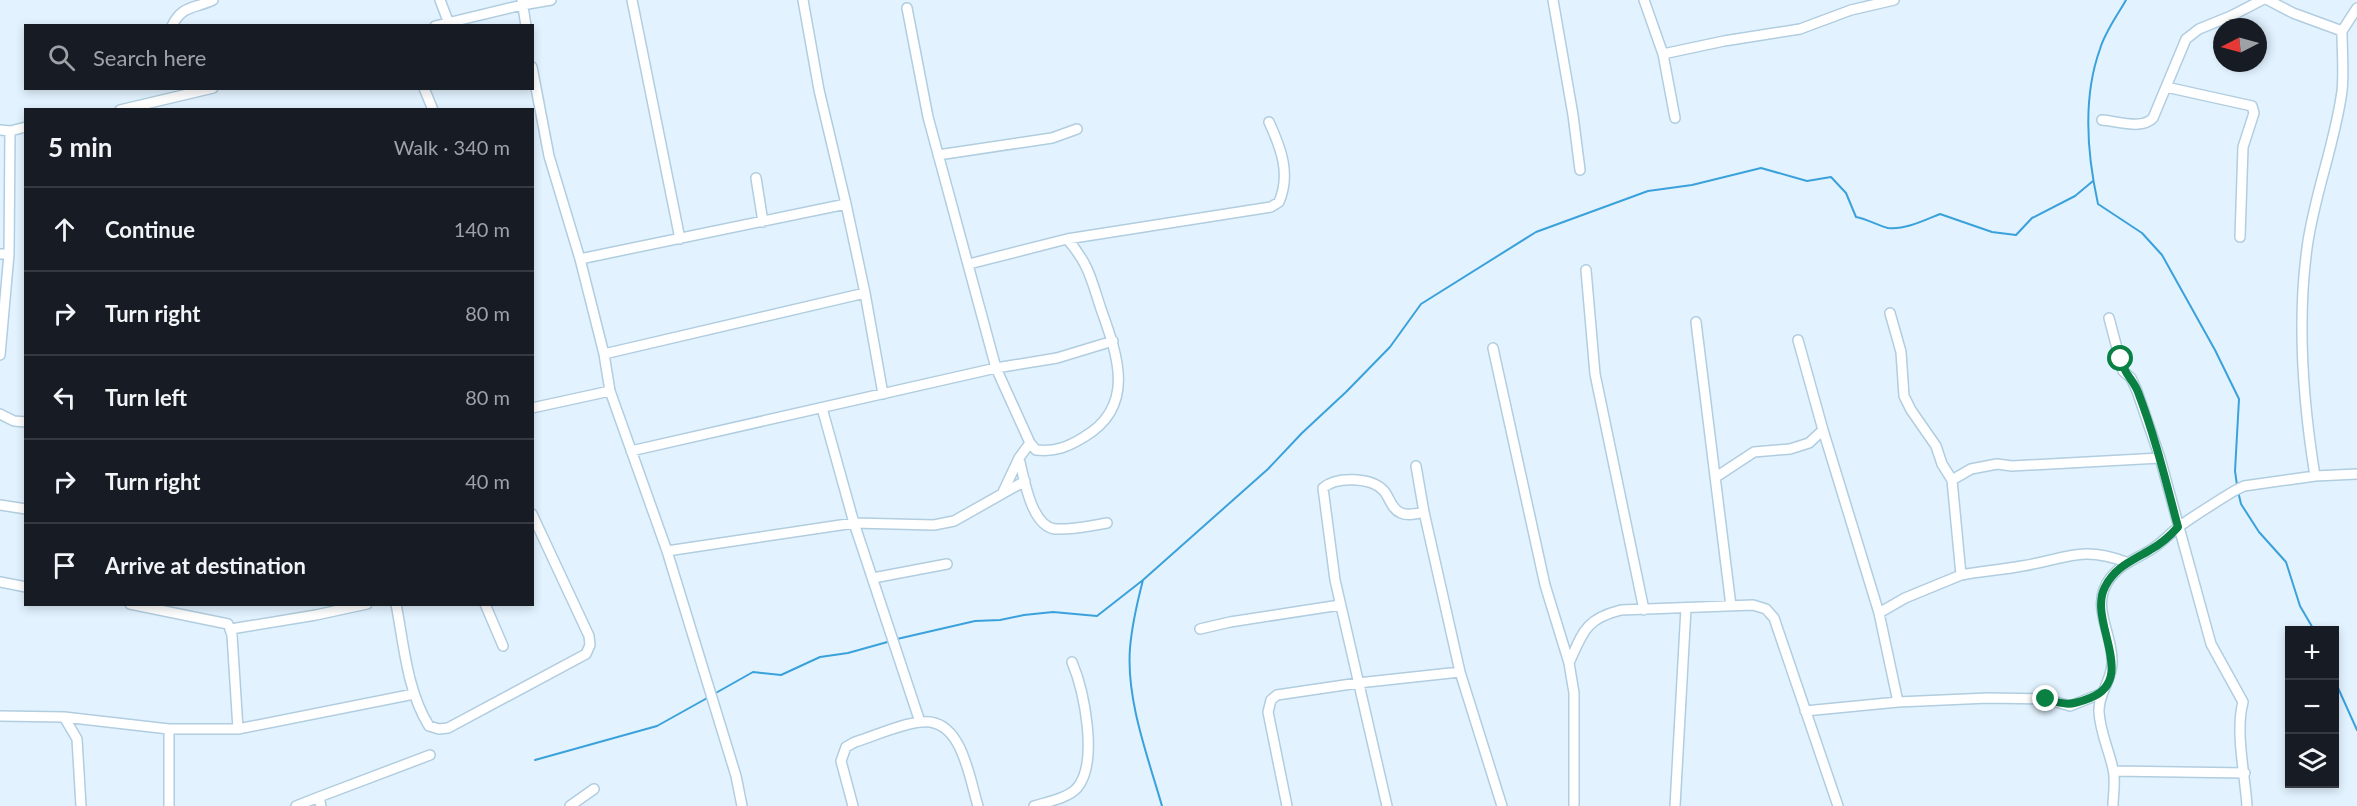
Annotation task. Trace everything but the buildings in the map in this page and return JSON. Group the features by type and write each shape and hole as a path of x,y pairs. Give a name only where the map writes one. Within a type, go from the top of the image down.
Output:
{"street":[{"path":"173,24 177,15 184,9 213,0"},
{"path":"440,0 448,21"},
{"path":"440,24 522,2 551,0"},
{"path":"632,0 680,239"},
{"path":"803,0 819,90 865,293 883,394"},
{"path":"1553,0 1580,170"},
{"path":"1644,0 1663,54 1675,118"},
{"path":"1663,54 1724,40 1800,29 1851,10 1894,0"},
{"path":"2102,120 2148,123 2186,39 2199,29 2262,0"},
{"path":"2268,0 2293,13 2342,31"},
{"path":"522,2 526,24"},
{"path":"907,8 928,117 996,368 1030,443 1036,450 1051,452 1069,446 1089,434 1108,415 1118,394 1120,376 1113,341 1088,267 1067,239"},
{"path":"2315,476 2307,401 2302,288 2307,245 2342,90 2342,31 2357,8"},
{"path":"534,77 549,156 580,259 604,354 610,391 667,551 736,776 742,806"},
{"path":"2166,87 2252,106 2254,113 2243,147 2240,237"},
{"path":"125,108 168,93 195,90"},
{"path":"425,90 432,108"},
{"path":"969,264 1067,239 1271,207 1279,202 1285,181 1280,144 1269,122"},
{"path":"0,355 5,254 5,131 24,127"},
{"path":"938,155 1052,138 1077,129"},
{"path":"756,178 763,222"},
{"path":"580,259 846,204"},
{"path":"1586,270 1595,374 1644,610"},
{"path":"604,354 865,293"},
{"path":"1890,313 1901,352 1904,396 1936,446 1942,464 1952,480 1962,575"},
{"path":"2109,318 2123,371 2131,378 2138,391 2160,458 2211,644 2243,702 2240,713 2247,806"},
{"path":"1696,322 1731,606"},
{"path":"1798,340 1879,613 1899,702"},
{"path":"631,451 996,368 1057,358 1113,341"},
{"path":"1493,348 1545,585 1569,663 1574,693 1574,806"},
{"path":"534,408 610,391"},
{"path":"822,408 854,523 920,722"},
{"path":"0,414 14,422 24,422"},
{"path":"1716,477 1754,452 1790,449 1809,443 1823,430"},
{"path":"1003,492 1019,458 1030,443"},
{"path":"1019,458 1036,515 1045,525 1054,529 1066,529 1107,523"},
{"path":"1952,480 1971,469 1997,464 2012,466 2160,458"},
{"path":"1416,466 1460,672 1502,806"},
{"path":"2113,806 2114,771 2104,740 2099,710 2100,694 2108,682 2112,664 2100,599 2111,576 2126,562 2150,550 2178,527 2244,486 2315,476 2357,476"},
{"path":"1387,806 1340,605 1322,495 1323,488 1327,484 1362,480 1383,490 1393,507 1399,512 1408,515 1424,512"},
{"path":"667,551 854,523 934,525 954,521 1025,481"},
{"path":"0,505 24,509"},
{"path":"396,606 414,694 429,726 439,729 448,728 586,654 590,645 590,636 534,518"},
{"path":"1879,613 1905,598 1962,575 2023,566 2079,553 2096,553 2126,562"},
{"path":"873,578 947,564"},
{"path":"0,582 24,587"},
{"path":"1200,630 1230,622 1340,605"},
{"path":"1569,663 1583,631 1594,621 1621,610 1753,605 1766,609 1774,618 1838,806"},
{"path":"152,606 173,608 228,624 231,629 238,729"},
{"path":"231,629 358,606"},
{"path":"486,606 503,646"},
{"path":"1675,806 1686,608"},
{"path":"1034,806 1076,789 1088,765 1085,716 1072,662"},
{"path":"1287,806 1268,711 1271,700 1277,695 1358,683 1460,672"},
{"path":"0,716 64,717 169,729 238,729 414,694"},
{"path":"2070,706 2100,694"},
{"path":"1805,711 1899,702 2017,697 2046,699 2070,706 2085,704 2099,710"},
{"path":"64,717 77,739 81,806"},
{"path":"853,806 841,761 846,747 855,742 920,722 933,722 948,729 959,746 978,806"},
{"path":"169,729 169,806"},
{"path":"296,806 320,801 430,755"},
{"path":"2114,771 2245,772"},
{"path":"570,806 594,789"}],"waterway":[{"path":"2126,0 2102,43 2091,87 2089,146 2098,204 2142,233 2162,255 2215,350 2239,399 2235,471 2237,485"},
{"path":"897,639 975,621 1000,620 1024,615 1053,612 1097,616 1143,580 1268,469 1390,347 1421,304 1536,232 1648,191 1692,185 1761,168 1807,181 1831,177 1846,193 1856,217 1888,228 1908,226 1940,214 1992,232 2016,235 2032,218 2075,196 2093,181"},
{"path":"2238,491 2241,504 2259,532 2286,562 2300,606 2312,626"},
{"path":"1143,580 1130,648 1131,688 1139,728 1162,806"},
{"path":"714,694 753,672 781,675 820,657 848,653 891,641"},
{"path":"2334,680 2357,730"},
{"path":"535,760 657,726 709,697"}],"route":[{"path":"2046,699 2070,706 2100,694 2108,682 2112,664 2100,599 2103,589 2111,576 2126,562 2150,550 2178,527 2160,458 2138,391 2131,378 2123,371 2121,359"}]}
